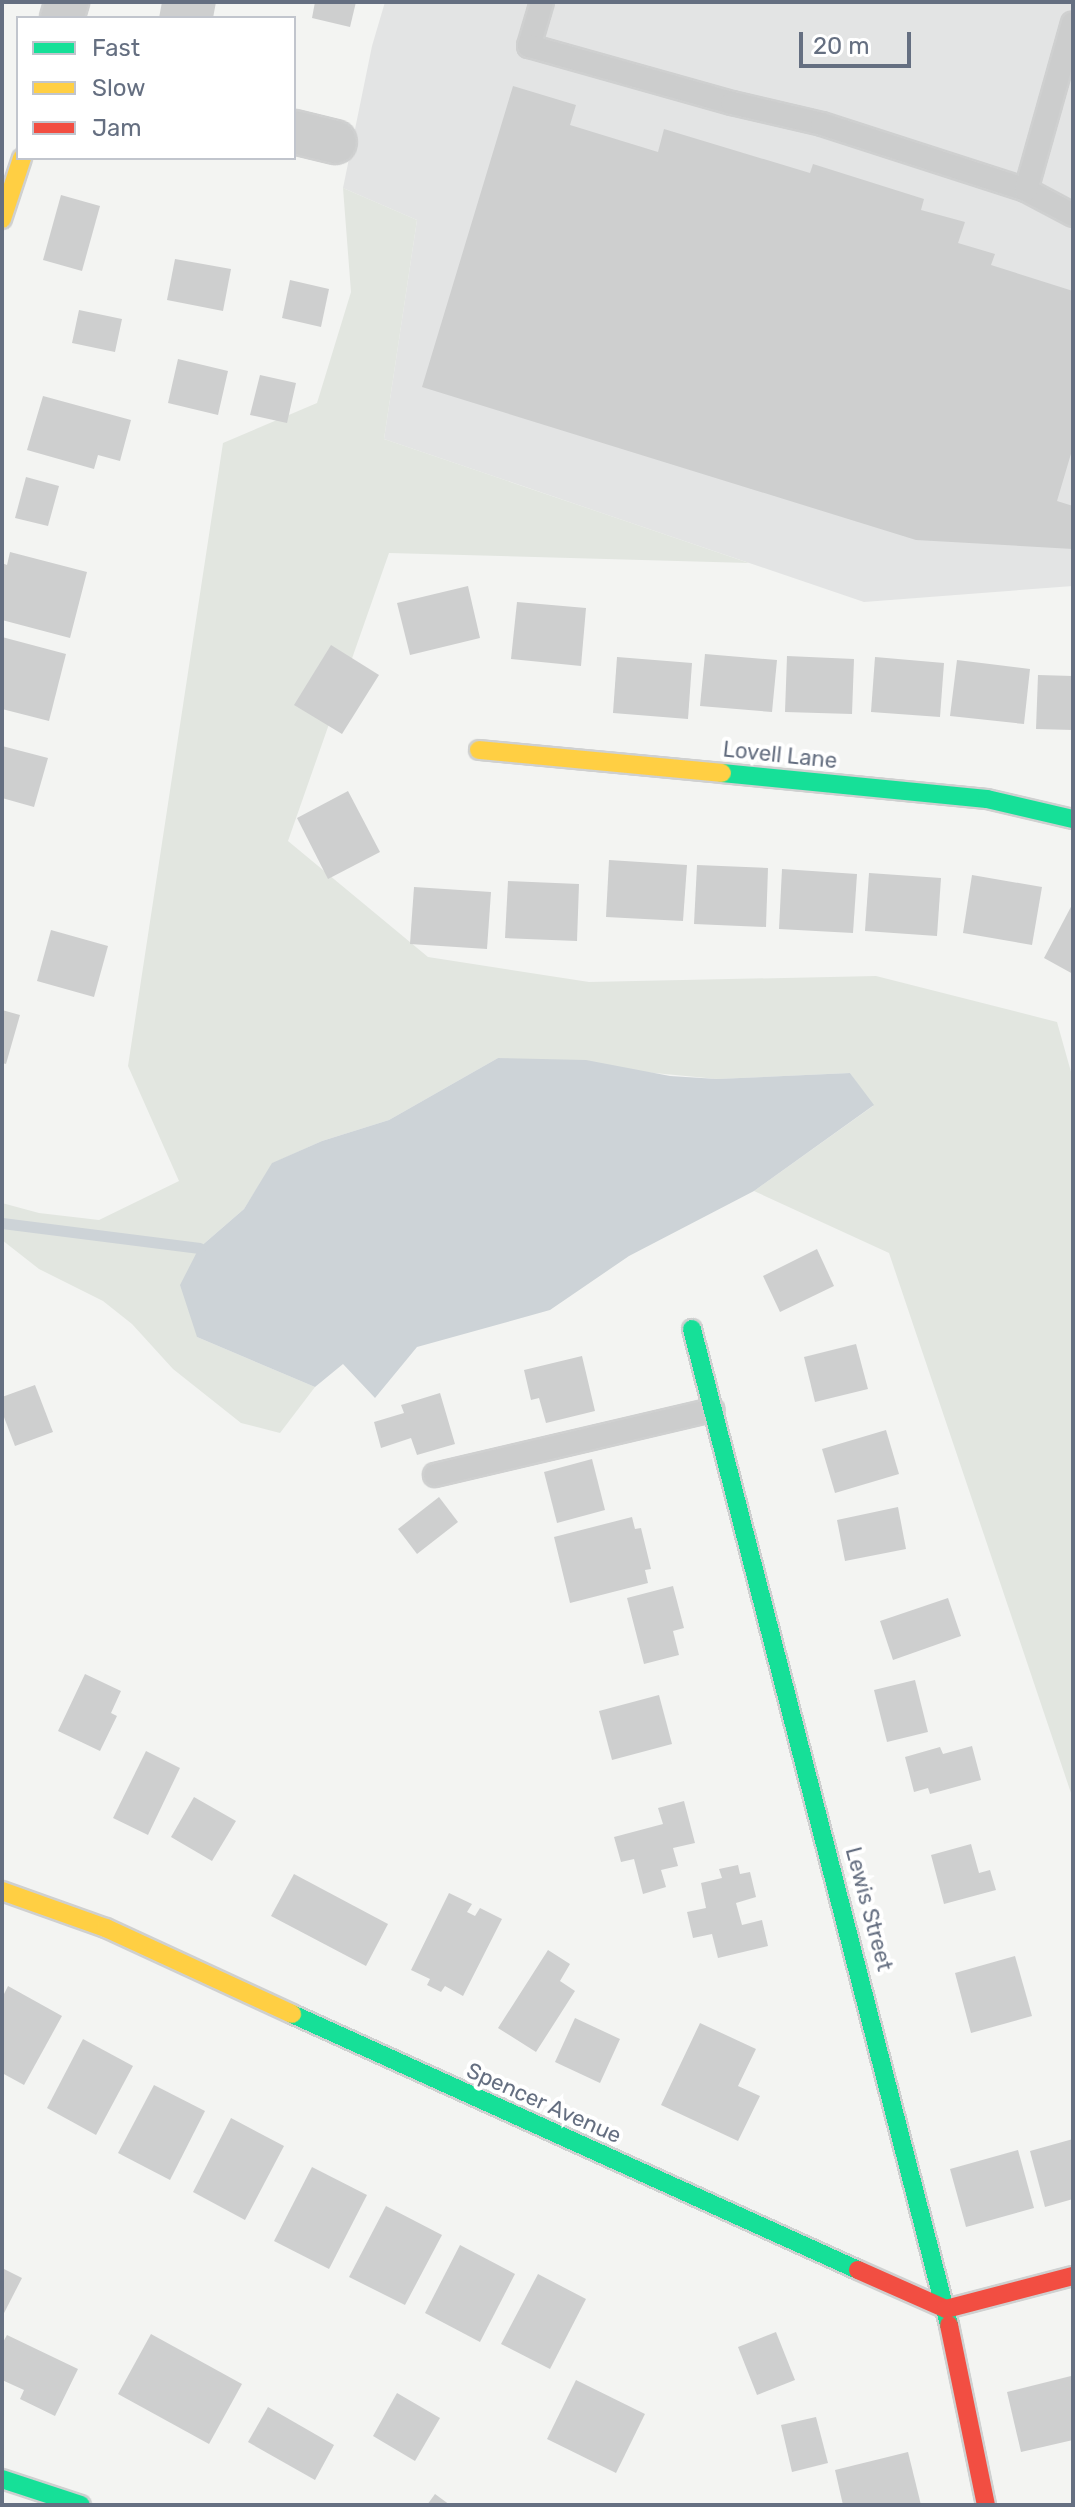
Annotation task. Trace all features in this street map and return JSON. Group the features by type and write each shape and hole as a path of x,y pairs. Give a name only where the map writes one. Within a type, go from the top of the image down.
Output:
{"street":[{"path":"296,132 335,142"},
{"path":"2,219 21,160"},
{"name":"Lovell Lane","path":"479,750 987,799 1073,819"},
{"name":"Lewis Street","path":"692,1329 946,2309 986,2505"},
{"name":"Spencer Avenue","path":"2,1891 106,1928 452,2088 946,2309"},
{"path":"946,2309 1073,2276"},
{"path":"2,2479 81,2505"}],"lane":[{"path":"542,2 529,46 732,103 822,124 1026,190 1073,215"},
{"path":"1026,190 1073,23"},
{"path":"435,1475 713,1410"}],"shaded area":[{"path":"385,2 1073,2 1073,586 864,602 384,439 417,220 343,188 372,46"},
{"path":"343,188 417,220 384,439 749,563 389,553 288,841 428,957 589,982 876,976 1057,1022 1073,1079 1073,1799 889,1253 754,1191 873,1106 850,1073 717,1079 498,1058 389,1120 322,1141 273,1163 244,1209 199,1248 197,1337 315,1387 280,1433 241,1423 173,1369 132,1324 103,1301 39,1269 2,1240 2,1203 39,1213 99,1220 179,1181 128,1066 223,443 317,403 351,292"},
{"path":"498,1058 586,1060 670,1076 717,1079 850,1073 874,1105 754,1191 629,1256 550,1310 417,1347 375,1398 343,1364 315,1387 197,1337 180,1285 199,1248 244,1209 272,1163 322,1141 389,1120"}],"building":[{"path":"162,2 216,2 213,16 159,16"},
{"path":"315,2 356,2 350,27 312,18"},
{"path":"513,86 576,105 570,125 658,152 664,129 810,173 813,164 924,199 921,210 965,222 958,243 995,254 991,265 1073,291 1073,447 1057,501 1073,506 1073,549 916,540 422,387"},
{"path":"61,195 100,206 82,271 43,260"},
{"path":"175,259 231,269 223,311 167,300"},
{"path":"290,280 329,289 321,327 282,318"},
{"path":"79,310 122,319 115,352 72,343"},
{"path":"178,359 228,371 218,415 168,403"},
{"path":"260,375 296,383 287,423 250,415"},
{"path":"43,396 131,420 120,461 98,455 94,469 27,450"},
{"path":"26,477 59,486 48,526 15,518"},
{"path":"10,552 87,572 70,638 2,620 2,563 7,565"},
{"path":"468,586 480,638 410,655 397,603"},
{"path":"517,602 586,608 581,666 511,659"},
{"path":"2,637 66,654 49,721 2,709"},
{"path":"331,645 379,675 342,734 294,705"},
{"path":"705,654 777,660 772,712 700,706"},
{"path":"787,656 854,659 852,714 785,712"},
{"path":"617,657 692,663 688,719 613,713"},
{"path":"875,657 944,663 940,717 871,712"},
{"path":"957,660 1030,669 1024,724 950,716"},
{"path":"1038,675 1073,676 1073,730 1036,729"},
{"path":"2,746 48,758 34,807 2,798"},
{"path":"348,791 380,852 328,879 297,818"},
{"path":"609,860 687,865 683,921 606,917"},
{"path":"697,865 768,868 766,927 694,924"},
{"path":"782,869 857,874 853,933 779,929"},
{"path":"869,873 941,878 937,936 865,931"},
{"path":"972,875 1042,887 1032,945 963,933"},
{"path":"508,881 579,884 577,941 505,938"},
{"path":"414,887 491,892 487,949 410,944"},
{"path":"1073,903 1073,974 1044,958"},
{"path":"51,930 108,946 94,997 37,981"},
{"path":"2,1010 20,1015 6,1064 2,1063"},
{"path":"817,1249 834,1286 780,1312 763,1276"},
{"path":"856,1344 868,1389 815,1402 804,1357"},
{"path":"582,1356 595,1411 546,1423 539,1398 531,1400 524,1370"},
{"path":"35,1385 53,1432 15,1446 2,1412 2,1397"},
{"path":"440,1393 455,1444 417,1455 411,1438 381,1448 374,1422 404,1413 401,1405"},
{"path":"886,1430 899,1474 835,1493 822,1449"},
{"path":"592,1459 605,1510 557,1523 544,1472"},
{"path":"439,1497 458,1522 417,1554 398,1529"},
{"path":"898,1507 906,1549 845,1561 837,1520"},
{"path":"632,1517 635,1529 641,1528 651,1569 645,1570 648,1583 570,1603 554,1537"},
{"path":"673,1586 684,1628 673,1631 679,1655 644,1664 627,1598"},
{"path":"948,1598 961,1636 893,1660 880,1621"},
{"path":"85,1674 121,1691 111,1713 117,1716 100,1751 58,1731"},
{"path":"915,1680 928,1732 887,1742 874,1690"},
{"path":"659,1695 672,1744 612,1760 599,1711"},
{"path":"972,1746 981,1780 930,1794 928,1788 914,1792 905,1757 940,1747 943,1754"},
{"path":"146,1751 180,1768 148,1835 113,1818"},
{"path":"194,1797 236,1821 212,1861 171,1837"},
{"path":"684,1801 695,1843 673,1848 678,1866 661,1870 666,1887 643,1894 634,1859 621,1862 614,1837 663,1824 658,1808"},
{"path":"971,1844 979,1873 990,1870 996,1890 944,1904 931,1855"},
{"path":"738,1865 740,1874 750,1872 756,1897 736,1903 742,1925 762,1920 768,1946 718,1958 712,1934 693,1938 687,1912 706,1908 701,1883 722,1878 719,1869"},
{"path":"294,1874 388,1924 366,1966 271,1916"},
{"path":"449,1893 472,1904 467,1912 475,1916 480,1908 502,1919 463,1996 445,1986 441,1992 427,1985 430,1979 411,1970"},
{"path":"548,1950 570,1964 560,1981 575,1991 536,2052 498,2028"},
{"path":"1015,1956 1032,2016 971,2033 955,1973"},
{"path":"8,1986 62,2016 24,2085 2,2073 2,1998"},
{"path":"575,2018 620,2039 600,2083 555,2062"},
{"path":"700,2023 756,2049 738,2086 760,2096 738,2141 661,2105"},
{"path":"83,2039 133,2066 96,2135 47,2108"},
{"path":"154,2085 205,2111 170,2180 118,2153"},
{"path":"231,2118 284,2146 245,2220 193,2192"},
{"path":"1073,2139 1073,2199 1045,2207 1030,2151"},
{"path":"1018,2150 1034,2208 966,2227 950,2169"},
{"path":"312,2167 367,2195 329,2269 274,2241"},
{"path":"386,2206 442,2235 405,2305 349,2277"},
{"path":"460,2245 515,2274 480,2342 425,2313"},
{"path":"2,2268 22,2278 2,2317"},
{"path":"538,2274 586,2299 550,2369 501,2344"},
{"path":"776,2332 795,2380 757,2395 738,2347"},
{"path":"151,2334 242,2384 209,2444 118,2394"},
{"path":"7,2335 78,2369 55,2416 20,2399 24,2390 2,2380 2,2344"},
{"path":"1071,2376 1073,2440 1021,2452 1007,2392"},
{"path":"576,2380 645,2414 616,2473 547,2439"},
{"path":"397,2393 440,2418 415,2461 373,2436"},
{"path":"268,2407 334,2445 315,2480 248,2442"},
{"path":"816,2417 828,2463 792,2472 781,2425"},
{"path":"908,2452 921,2505 843,2505 835,2470"},
{"path":"435,2494 450,2505 427,2505"}],"waterway":[{"path":"2,1223 199,1248"}],"traffic: fast":[{"path":"722,773 987,799 1073,819"},
{"path":"692,1329 949,2325"},
{"path":"292,2014 858,2270"},
{"path":"2,2479 81,2505"}],"traffic: slow":[{"path":"2,219 21,160"},
{"path":"479,750 722,773"},
{"path":"2,1891 106,1928 292,2014"}],"traffic: jam":[{"path":"858,2270 946,2309 1073,2276"},
{"path":"949,2325 986,2505"}]}
